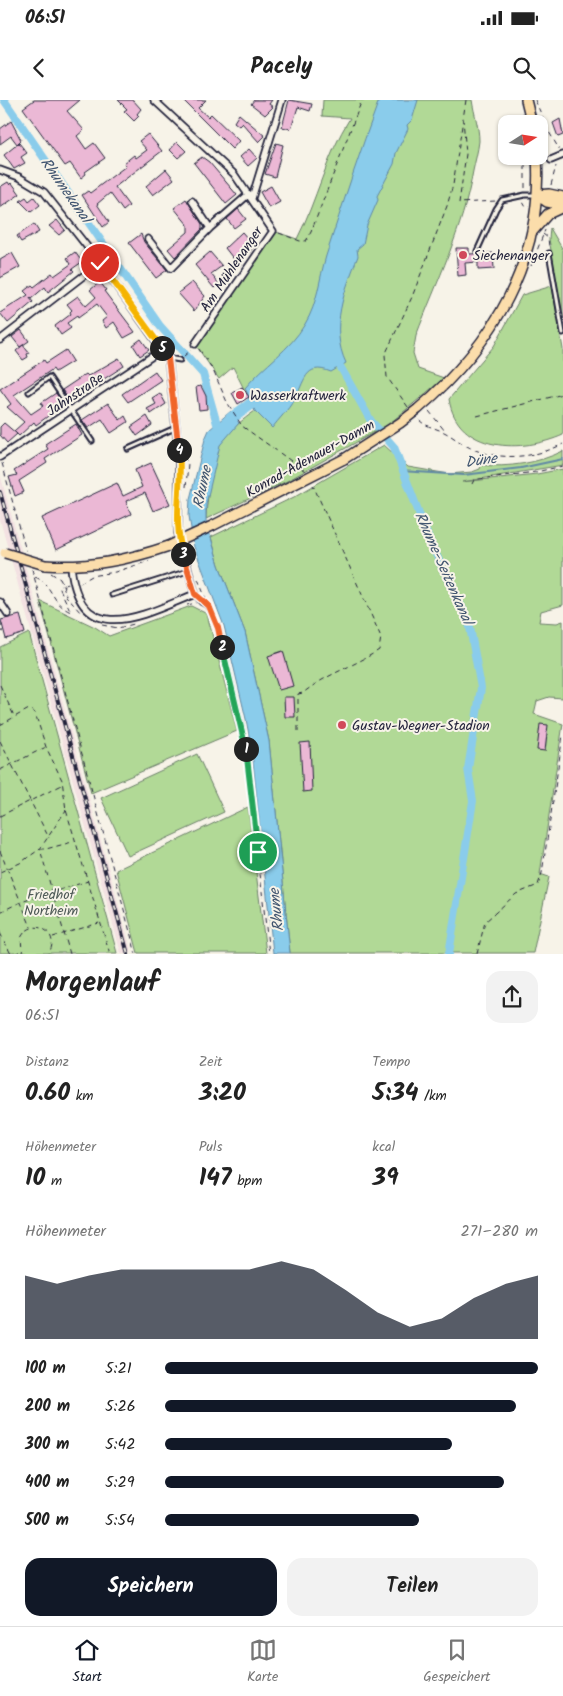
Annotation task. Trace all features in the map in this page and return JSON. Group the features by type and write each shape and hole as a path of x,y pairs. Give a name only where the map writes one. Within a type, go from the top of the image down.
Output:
{"main road":[{"path":"526,100 530,115"},
{"name":"Konrad-Adenauer-Damm","path":"2,552 45,568 71,567 126,560 169,546 344,459 414,411 448,382 491,328 516,282 525,262 532,232 537,195 537,165"},
{"path":"537,195 549,194 563,197"},
{"path":"537,195 547,202 563,206"},
{"path":"532,232 548,214 563,206"}],"street":[{"name":"Am Mühlenanger","path":"154,100 234,174 273,231 194,346"},
{"path":"148,239 171,268 210,228 250,196 282,100"},
{"path":"551,160 563,155"},
{"path":"0,170 19,177 44,192 82,243 100,263 168,358 180,476 178,533 195,594 121,621 107,619 91,612 82,604 73,584 71,567"},
{"path":"192,201 210,228"},
{"path":"0,340 100,263"},
{"name":"Jahnstraße","path":"0,458 163,349"},
{"path":"0,602 8,614"}],"lane":[{"path":"477,251 502,200 524,195 537,195"},
{"path":"549,253 563,333"},
{"path":"168,358 180,360"},
{"path":"29,392 49,377 92,441"},
{"path":"128,449 176,428"},
{"path":"112,595 188,572"},
{"path":"195,594 209,606 218,628 245,743"}],"path":[{"path":"273,231 300,241 306,241 312,232 362,100"},
{"path":"466,100 453,184 447,206 412,297 385,355 387,377 421,422 445,432 471,449 502,458 540,452 563,444"},
{"path":"535,100 553,139 563,155"},
{"path":"463,119 466,154 459,203 502,200"},
{"path":"525,165 523,204 525,208 535,210"},
{"path":"544,234 548,238 549,253"},
{"path":"180,360 194,346 212,368 227,402 242,426 305,471"},
{"path":"476,416 563,394"},
{"path":"428,410 445,432"},
{"path":"0,458 28,558"},
{"path":"472,484 474,480 479,479 536,472 563,466"},
{"path":"298,731 298,694 326,675 363,660 379,650 381,637 314,485"},
{"path":"34,576 44,581 60,606 71,612 59,587 82,582 92,576 114,572 156,558"},
{"path":"31,567 136,954"},
{"path":"45,568 60,579 63,585"},
{"path":"0,622 3,631 0,632"},
{"path":"0,685 15,717"},
{"path":"0,725 29,709 35,713 46,747 63,784 66,810 110,954"},
{"path":"477,954 485,922 516,894 538,885 542,873 563,735"},
{"path":"0,741 49,838"},
{"path":"245,743 269,954"},
{"path":"0,770 46,747"},
{"path":"0,816 63,784"},
{"path":"0,872 20,864 40,848 49,838 66,810"},
{"path":"40,848 46,849 77,841"},
{"path":"40,848 70,954"},
{"path":"0,851 32,927"},
{"path":"0,912 21,902 88,881"},
{"path":"52,938 100,923"},
{"path":"25,954 22,950 21,938 23,933 32,927 42,927 52,938 52,948 48,954"},
{"path":"0,933 11,954"},
{"path":"16,954 22,950"}],"shaded area":[{"path":"0,474 132,953 121,953 0,520"}],"green space":[{"path":"323,100 472,100 479,141 469,192 449,255 416,336 413,353 418,369 444,378 389,424 287,481 206,519 210,479 218,449 232,430 255,411 233,367 219,379 195,344 273,231 297,239 334,147 350,118 322,116"},
{"path":"550,228 563,250 563,318 549,239"},
{"path":"552,286 563,349 563,435 529,445 511,446 494,444 478,439 465,430 455,417 449,399 494,346 522,295"},
{"path":"384,445 408,467 449,474 472,472 480,469 481,465 523,464 544,459 563,451 563,465 462,482 537,474 563,469 563,605 541,611 539,622 557,623 563,621 563,698 549,697 537,701 534,714 563,724 540,874 549,877 533,953 290,953 269,741 245,632 219,565 211,537 294,497"},
{"path":"40,601 95,627 109,636 191,606 207,614 237,731 91,793"},
{"name":"Friedhof Northeim","path":"29,633 117,953 0,953 0,647"},
{"path":"197,754 224,812 128,856 101,798"},
{"path":"248,807 266,953 138,953 116,870"}],"water":[{"path":"379,100 418,100 412,120 407,125 408,129 396,153 394,164 377,196 378,200 367,225 363,244 357,249 358,256 344,295 339,322 339,336 346,363 331,372 315,369 310,372 303,381 292,404 272,428 255,411 245,388 292,342 309,316 316,299 332,236"},
{"path":"231,411 239,423 220,445 206,504 206,521 219,565 245,632 269,741 290,953 273,953 252,752 246,719 224,626 194,547 189,516 190,499 205,439 209,430"}],"building":[{"path":"34,100 80,100 67,111 84,130 77,136 86,149 94,143 105,158 85,172 86,174 81,178 70,163 65,166 23,108"},
{"path":"118,100 133,100 141,109 137,114 139,116 134,121 124,111 127,109"},
{"path":"183,100 206,100 198,108 208,117 211,114 239,141 232,149"},
{"path":"254,100 272,100 269,104 273,107 265,115 251,104"},
{"path":"289,100 312,104 310,111 298,107 291,129 282,127"},
{"path":"239,114 265,136 259,142 242,123 239,126 234,122"},
{"path":"560,119 563,135 558,137 553,123"},
{"path":"11,121 21,140 17,144 11,136 0,144 0,129"},
{"path":"148,134 162,151 115,187 129,206 123,211 110,193 97,204 109,222 103,227 82,195 88,191 90,193 126,166 124,163 134,155 136,158 147,150 139,141"},
{"path":"177,142 186,151 178,158 170,150"},
{"path":"19,143 27,153 21,157 25,163 14,169 4,155"},
{"path":"276,143 283,145 275,177 265,174"},
{"path":"249,149 257,158 248,166 240,157"},
{"path":"202,157 209,162 237,195 226,204 194,163"},
{"path":"166,169 174,179 153,195 146,186"},
{"path":"8,182 10,185 12,183 20,194 0,208 0,187"},
{"path":"271,186 280,202 269,208 260,192"},
{"path":"26,197 29,201 34,197 40,205 31,212 20,201"},
{"path":"186,199 202,224 202,229 175,257 168,249 188,232 188,225 174,208"},
{"path":"238,209 246,219 234,228 227,219"},
{"path":"57,220 65,230 59,235 49,226"},
{"path":"34,224 39,232 21,242 17,236"},
{"path":"242,232 254,246 239,266 225,248"},
{"path":"141,234 144,242 167,270 156,278 129,243"},
{"path":"456,248 469,248 469,254 493,253 494,269 478,270 478,262 465,263 466,275 458,276"},
{"path":"75,252 82,262 72,269 74,271 48,292 45,287 31,299 29,297 33,302 8,323 0,313 28,295 24,291 32,285 34,287 52,273 54,276 71,264 67,258"},
{"path":"210,252 222,266 211,274 219,284 214,288 195,265"},
{"path":"12,253 20,267 0,278 0,260"},
{"path":"100,282 106,290 104,291 135,332 124,338 114,322 106,328 102,321 107,317 97,304 78,318 77,316 67,323 71,328 61,335 55,326 71,314 72,310 67,304 78,296 86,306 96,297 90,290"},
{"path":"192,282 205,296 194,311 178,293"},
{"path":"21,330 29,341 20,347 12,337"},
{"path":"141,339 149,350 140,356 133,345"},
{"path":"23,345 29,353 27,354 28,357 23,360 16,351"},
{"path":"66,350 73,361 55,372 53,369 14,395 31,414 43,406 41,403 56,393 63,405 36,425 34,422 19,436 14,431 24,422 7,407 11,404 0,389 44,360 46,363"},
{"path":"119,358 124,366 70,401 62,390 86,374 88,376"},
{"path":"155,371 161,380 128,402 122,394"},
{"path":"201,386 206,396 207,409 199,410 196,387"},
{"name":"Wasserkraftwerk","path":"242,387 249,397 238,404 232,393"},
{"path":"160,393 166,404 151,414 147,409 156,404 152,398"},
{"path":"108,403 120,420 125,416 128,422 111,433 102,419 88,428 82,420"},
{"path":"147,416 152,425 137,436 131,427"},
{"path":"4,423 17,434 7,443 0,435 0,427"},
{"path":"76,424 82,435 45,459 47,463 19,481 24,492 15,496 9,477 17,475 14,471 48,449 45,444"},
{"path":"151,463 170,504 153,511 145,493 126,501 131,514 56,550 42,518 117,483 123,496 142,487 135,470"},
{"path":"20,615 25,633 6,639 1,620"},
{"path":"283,651 293,686 279,690 268,656"},
{"path":"284,697 294,697 295,717 285,717"},
{"path":"540,724 548,725 545,751 537,750"},
{"path":"310,742 312,791 303,792 300,743"}],"waterway":[{"name":"Rhumekanal","path":"4,100 160,326 203,374 219,431"},
{"name":"Rhume-Seitenkanal","path":"336,359 371,421 394,447 430,542 469,622 481,688 468,769 473,801 449,954"},
{"name":"Rhume","path":"222,428 233,417 265,394"},
{"name":"Düne","path":"401,471 464,475 521,468 563,459"}],"railway":[{"path":"0,492 128,954"}],"place":[{"name":"Siechenanger","path":"463,255"},
{"name":"Wasserkraftwerk","path":"240,395"},
{"name":"Gustav-Wegner-Stadion","path":"342,725"}],"route":[{"path":"100,263 168,358 179,454 180,476 177,520 181,550 195,594 201,602 209,606 218,628 245,743 258,852"}]}
